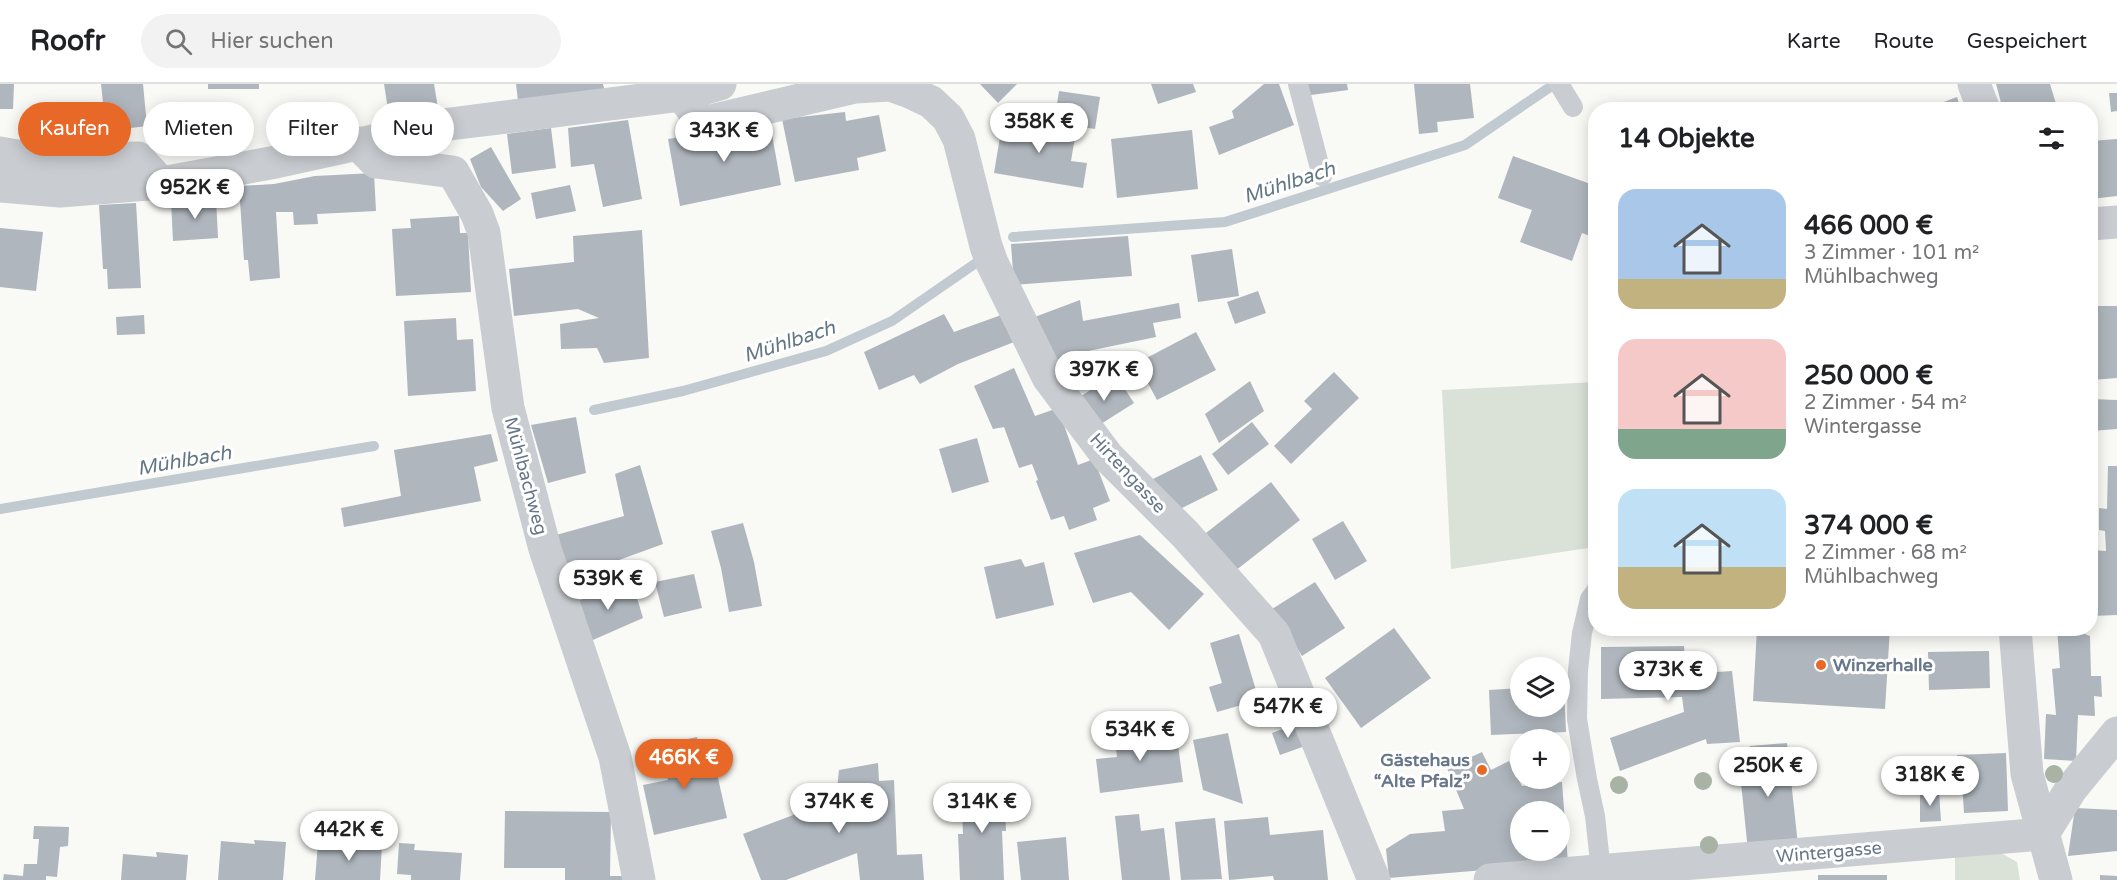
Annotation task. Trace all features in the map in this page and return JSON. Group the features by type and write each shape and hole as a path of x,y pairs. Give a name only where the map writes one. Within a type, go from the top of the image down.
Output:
{"street":[{"path":"359,143 450,124 682,95 720,84"},
{"path":"1974,84 1981,102"},
{"name":"Hirtengasse","path":"682,95 702,123 855,87 890,85 931,102 948,118 959,139 989,254 1048,377 1108,457 1185,534 1274,634 1374,880"},
{"name":"Mühlbachweg","path":"359,145 376,162 453,172 477,214 484,233 508,408 545,549 615,757 639,880"},
{"path":"0,153 39,160 138,158 161,183"},
{"path":"0,186 60,191 161,183 302,156"},
{"path":"2098,223 2117,222"},
{"path":"2017,636 2027,774 2056,880"},
{"path":"2043,834 2070,789 2117,734"},
{"name":"Wintergasse","path":"1490,880 2043,834"}],"lane":[{"path":"1298,84 1322,176"},
{"path":"1559,84 1573,107"},
{"path":"1588,608 1582,633 1578,670 1577,719 1595,816 1601,871"}],"shaded area":[{"path":"1588,382 1588,548 1451,569 1442,390"},
{"path":"1999,852 2017,862 2020,880 1955,880 1955,855"}],"building":[{"path":"0,84 14,84 13,109 0,109"},
{"path":"101,84 143,84 143,126 131,128 131,102 103,102"},
{"path":"208,84 259,84 259,89 208,89"},
{"path":"384,84 434,84 437,102 387,102"},
{"path":"516,84 603,84 605,92 518,101"},
{"path":"980,84 1017,84 998,103"},
{"path":"1151,84 1193,84 1196,92 1158,104"},
{"path":"1264,84 1279,84 1294,125 1219,155 1209,127 1234,118 1232,111"},
{"path":"1301,84 1347,84 1348,90 1304,96"},
{"path":"1414,84 1470,84 1474,118 1437,122 1438,132 1419,134"},
{"path":"1996,84 2050,84 2055,102 2001,102"},
{"path":"1059,91 1100,97 1095,129 1054,123"},
{"path":"2109,93 2117,93 2117,111 2111,112"},
{"path":"1957,97 1959,102 1944,102"},
{"path":"845,112 846,121 879,115 886,151 857,158 859,170 795,182 782,119"},
{"path":"1003,119 1076,131 1071,161 1087,163 1083,188 994,173"},
{"path":"628,120 642,199 603,207 594,164 571,167 568,128"},
{"path":"770,123 781,185 680,206 668,139"},
{"path":"551,128 556,168 512,174 507,134"},
{"path":"1192,130 1198,189 1117,198 1111,139"},
{"path":"2117,139 2117,196 2098,198 2098,140"},
{"path":"491,147 521,199 503,211 481,187 470,159"},
{"path":"1513,156 1588,183 1588,235 1582,233 1572,261 1520,242 1532,210 1498,198"},
{"path":"374,173 376,211 317,214 318,224 294,225 293,212 276,212 280,278 250,281 248,260 244,260 239,186 274,184 315,176"},
{"path":"570,185 576,211 536,219 531,193"},
{"path":"216,198 218,238 173,241 171,201"},
{"path":"136,203 141,288 108,289 107,269 103,269 99,205"},
{"path":"459,216 460,233 468,233 471,292 396,296 392,229 411,228 410,219"},
{"path":"0,228 43,232 36,291 0,287"},
{"path":"642,230 649,358 604,363 597,348 561,349 560,324 599,318 578,309 514,316 509,269 574,262 573,236"},
{"path":"1128,236 1132,276 1014,285 1011,244"},
{"path":"1232,249 1239,296 1198,302 1191,255"},
{"path":"1258,291 1266,313 1235,324 1227,302"},
{"path":"1080,300 1083,321 1179,303 1181,318 1153,323 1156,337 1088,351 1054,361 1032,318"},
{"path":"2098,306 2117,306 2117,378 2098,379"},
{"path":"944,314 954,332 1004,314 1014,342 958,364 920,384 914,375 879,390 864,352"},
{"path":"144,315 145,334 117,335 116,317"},
{"path":"456,318 457,340 473,339 476,391 408,396 404,321"},
{"path":"1196,332 1216,370 1157,400 1137,363"},
{"path":"1014,368 1035,416 1058,408 1078,465 1094,459 1110,501 1093,508 1097,520 1069,530 1064,516 1051,520 1032,464 1019,468 1004,427 993,429 974,386"},
{"path":"1334,372 1359,398 1291,464 1274,446 1312,409 1304,401"},
{"path":"1115,374 1134,403 1093,429 1075,400"},
{"path":"1250,381 1264,411 1219,443 1205,414"},
{"path":"2098,399 2117,400 2117,429 2098,430"},
{"path":"576,417 586,473 548,483 531,425"},
{"path":"1252,422 1269,444 1228,475 1212,454"},
{"path":"491,434 498,461 474,467 481,501 344,527 341,508 401,496 394,450"},
{"path":"977,438 989,482 952,493 939,449"},
{"path":"1201,455 1218,490 1170,514 1153,479"},
{"path":"640,465 663,544 564,580 549,537 624,516 615,474"},
{"path":"2108,466 2117,466 2117,615 2098,616 2098,550 2106,551 2105,531 2099,530 2099,508 2107,509"},
{"path":"1271,482 1300,520 1235,571 1206,533"},
{"path":"1343,521 1367,561 1335,580 1312,539"},
{"path":"743,523 754,562 762,606 729,612 711,531"},
{"path":"1140,535 1204,594 1169,630 1131,592 1093,603 1074,553"},
{"path":"1021,559 1025,567 1044,562 1054,605 996,619 984,567"},
{"path":"694,574 702,608 664,617 655,582"},
{"path":"632,581 643,618 586,643 572,603"},
{"path":"1315,582 1345,628 1302,656 1272,609"},
{"path":"1394,628 1431,678 1361,728 1325,678"},
{"path":"1239,634 1259,700 1217,712 1209,687 1222,683 1210,643"},
{"name":"Winzerhalle","path":"1757,636 1890,636 1885,709 1753,701"},
{"path":"2058,636 2090,636 2091,676 2101,676 2102,697 2094,696 2095,716 2078,715 2076,761 2044,759 2046,714 2056,715 2052,669 2060,668"},
{"path":"1684,646 1686,674 1732,671 1740,742 1707,744 1706,739 1620,771 1610,738 1684,712 1682,697 1601,699 1601,647"},
{"path":"1989,651 1990,688 1929,690 1928,652"},
{"path":"1510,689 1510,717 1565,717 1566,729 1510,729 1510,734 1491,735 1489,690"},
{"path":"1297,724 1305,746 1280,755 1272,733"},
{"path":"1160,726 1162,747 1178,745 1183,782 1100,793 1096,759 1117,757 1114,732"},
{"path":"1228,733 1243,804 1203,790 1193,740"},
{"path":"697,737 705,771 716,769 727,818 654,835 643,785 668,780 660,745"},
{"path":"1787,743 1798,845 1748,851 1739,763 1750,746"},
{"path":"1482,752 1491,770 1509,761 1510,789 1563,789 1563,801 1510,801 1510,861 1568,861 1568,863 1389,878 1386,849 1410,834 1445,831 1442,811 1464,809 1447,768"},
{"path":"2006,753 2008,811 1964,813 1962,781 1958,781 1957,755"},
{"path":"878,763 879,781 894,780 897,855 922,854 924,880 860,880 857,853 786,880 761,880 743,834 836,799 839,770"},
{"path":"1004,787 1006,831 1002,831 1004,880 960,880 958,834 963,834 961,790"},
{"path":"1939,791 1941,821 1920,822 1920,793"},
{"path":"2075,808 2117,810 2117,851 2068,856"},
{"path":"505,811 611,812 610,876 623,876 623,880 565,880 565,868 504,868"},
{"path":"1139,814 1141,831 1164,828 1170,880 1122,880 1115,816"},
{"path":"1268,817 1270,835 1323,830 1328,880 1274,880 1273,876 1229,880 1224,821"},
{"path":"1215,818 1222,879 1181,880 1175,822"},
{"path":"34,826 69,827 68,846 60,847 57,877 46,876 46,880 3,880 4,874 23,876 24,864 37,864 39,839 33,839"},
{"path":"1066,837 1069,880 1021,880 1017,842"},
{"path":"254,840 286,842 283,880 218,880 221,841 255,844"},
{"path":"351,842 382,844 380,880 315,880 318,843 352,846"},
{"path":"399,843 415,844 414,850 462,853 460,880 411,880 411,875 397,874"},
{"path":"156,852 188,855 186,880 121,880 123,854 157,857"},
{"path":"1818,875 1887,875 1887,880 1818,880"},
{"path":"2100,875 2117,876 2117,880 2100,880"}],"waterway":[{"name":"Mühlbach","path":"1013,237 1225,222 1465,145 1553,85"},
{"name":"Mühlbach","path":"594,410 683,391 826,351 892,321 976,263"},
{"name":"Mühlbach","path":"0,509 374,446"}],"place":[{"name":"Winzerhalle","path":"1821,665"},
{"name":"Gästehaus “Alte Pfalz”","path":"1482,770"}]}
